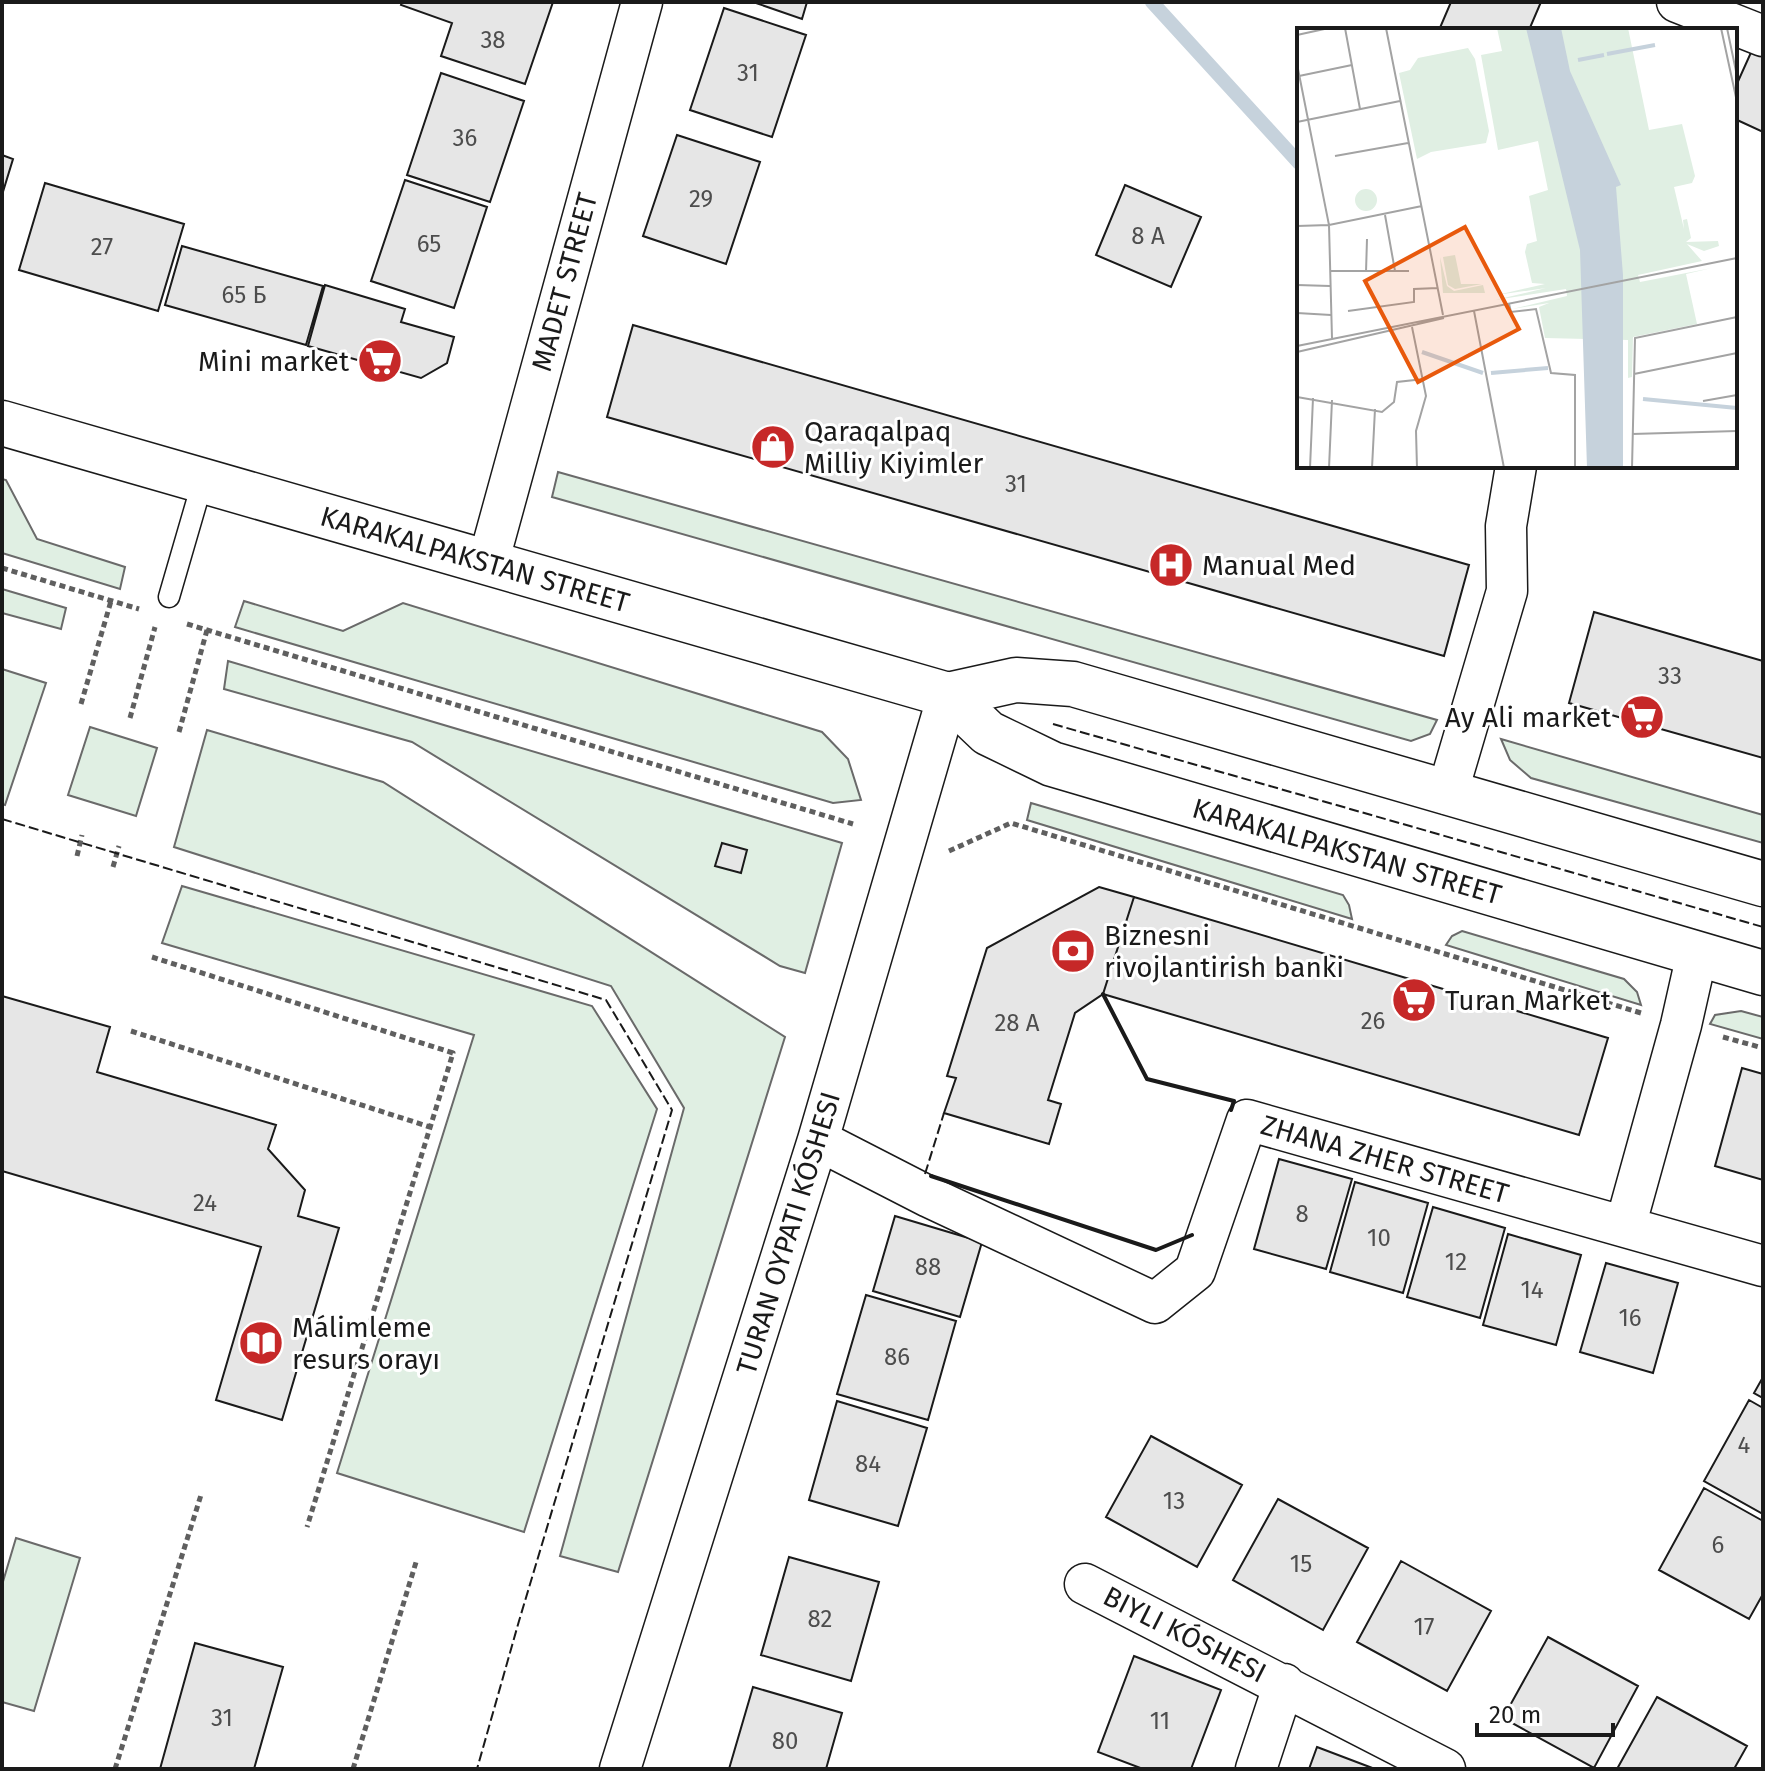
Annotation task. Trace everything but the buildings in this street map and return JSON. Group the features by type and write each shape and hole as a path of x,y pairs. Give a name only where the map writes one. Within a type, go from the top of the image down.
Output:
{"main road":[{"name":"KARAKALPAKSTAN STREET","path":"2,423 948,695 988,733 1052,764 1763,973"},
{"name":"KARAKALPAKSTAN STREET","path":"948,695 1016,680 1073,684 1763,884"}],"street":[{"name":"MADET STREET","path":"488,563 642,2"},
{"path":"1660,28 1670,2"},
{"path":"1677,2 1763,36"},
{"path":"1447,794 1507,591 1506,526 1516,468"},
{"path":"620,1769 818,1140 948,695"},
{"path":"1625,1227 1681,1025 1697,954"},
{"name":"ZHANA ZHER STREET","path":"818,1140 929,1197 1155,1303 1195,1271 1247,1120 1763,1266"},
{"name":"BIYLI KÓSHESI","path":"1085,1584 1445,1769"},
{"name":"BIYLI KÓSHESI","path":"1256,1769 1284,1684"}],"lane":[{"path":"169,597 203,480"}],"path":[{"path":"2,568 146,612"},
{"path":"81,704 111,601"},
{"path":"130,718 158,615"},
{"path":"183,622 853,824"},
{"path":"179,732 207,630"},
{"path":"948,852 1011,823 1763,1048"},
{"path":"77,856 82,835"},
{"path":"113,867 119,846"},
{"path":"152,957 453,1053 307,1527"},
{"path":"131,1031 430,1127"},
{"path":"115,1769 201,1495"},
{"path":"353,1769 417,1559"}],"green space":[{"path":"558,472 1437,720 1430,734 1411,741 552,497"},
{"path":"2,479 6,480 37,539 125,567 120,589 2,553"},
{"path":"2,589 66,608 61,629 2,613"},
{"path":"244,601 343,631 403,603 822,732 848,759 861,800 833,803 235,627"},
{"path":"228,661 842,843 805,973 780,966 412,742 224,689"},
{"path":"2,669 46,683 5,805 2,804"},
{"path":"90,727 157,748 136,816 68,795"},
{"path":"207,730 383,782 785,1037 618,1572 560,1556 684,1108 611,986 174,847"},
{"path":"1501,739 1763,815 1763,843 1531,778 1510,760"},
{"path":"1031,803 1343,895 1352,919 1027,820"},
{"path":"182,886 592,1006 657,1109 524,1532 337,1473 474,1035 162,943"},
{"path":"1462,931 1624,979 1637,992 1641,1005 1446,945 1452,936"},
{"path":"1741,1011 1763,1017 1763,1039 1710,1024 1715,1015"},
{"path":"16,1538 80,1558 34,1711 2,1702 2,1585"}],"waterway":[{"path":"1152,2 1297,161"}],"fence":[{"path":"1053,724 1763,927"},
{"path":"2,819 606,1000 672,1110 477,1769"},
{"path":"925,1174 944,1113"}],"wall":[{"path":"1103,994 1147,1079 1234,1101 1231,1110"},
{"path":"931,1176 1156,1250 1192,1235"}],"place":[{"name":"Mini market","path":"380,361"},
{"name":"Qaraqalpaq Milliy Kiyimler","path":"773,447"},
{"name":"Manual Med","path":"1171,565"},
{"name":"Ay Ali market","path":"1642,717"},
{"name":"Biznesni rivojlantirish banki","path":"1073,951"},
{"name":"Turan Market","path":"1414,1000"},
{"name":"Málimleme resurs orayı","path":"261,1343"}]}
